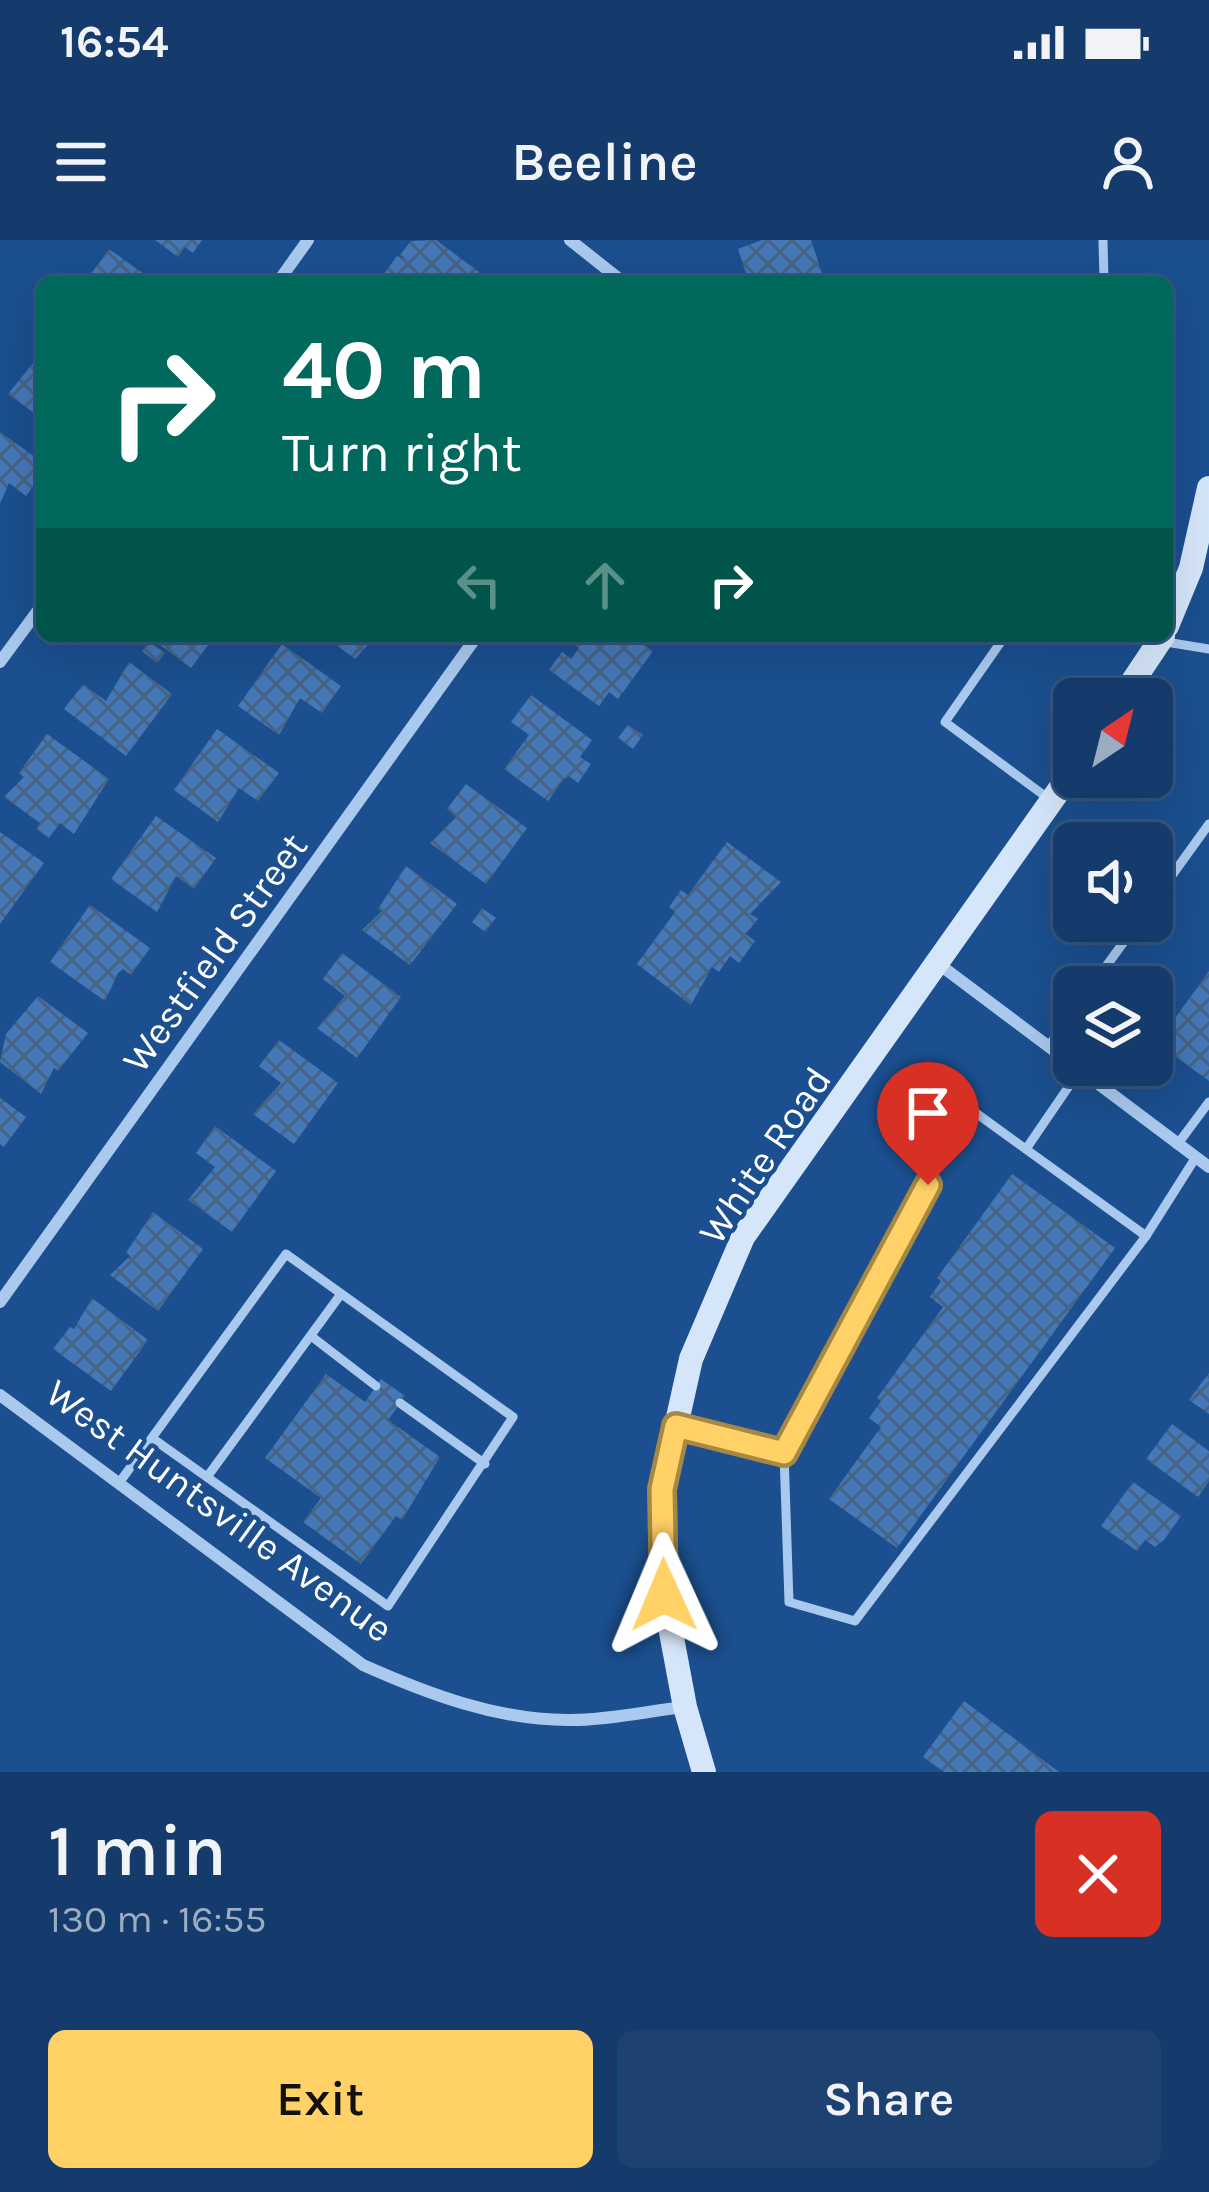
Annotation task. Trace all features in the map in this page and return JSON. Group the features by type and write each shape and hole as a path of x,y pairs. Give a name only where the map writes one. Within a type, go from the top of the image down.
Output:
{"main road":[{"path":"1173,610 1191,568 1209,488"},
{"path":"1135,678 1158,642"},
{"name":"White Road","path":"685,1707 664,1595 662,1489 691,1359 743,1238 1055,798"},
{"path":"685,1707 704,1772"}],"street":[{"path":"282,276 308,240"},
{"path":"569,240 615,276"},
{"path":"0,662 36,612"},
{"name":"Westfield Street","path":"0,1302 473,642"},
{"path":"940,965 1053,1051"},
{"path":"1101,1086 1209,1167"},
{"name":"West Huntsville Avenue","path":"0,1395 363,1665 430,1695 500,1712 571,1720 685,1707"}],"lane":[{"path":"1103,240 1105,276"},
{"path":"1173,637 1209,649"},
{"path":"1001,642 945,722 1052,802"},
{"path":"1173,874 1209,824"},
{"path":"1048,1047 1053,1040"},
{"path":"1026,1149 1069,1086"},
{"path":"1178,1145 1209,1102"},
{"path":"1145,1236 969,1108 784,1453 789,1602 855,1621 1145,1236 1196,1157"},
{"path":"119,1483 286,1254 513,1417 388,1606 152,1438"},
{"path":"207,1478 341,1294"},
{"path":"311,1336 376,1385"},
{"path":"400,1403 485,1464"},
{"path":"676,1426 784,1453"}],"building":[{"path":"155,240 202,240 193,253 185,247 178,257"},
{"path":"436,240 479,272 476,276 382,276 397,256 406,259 400,255 411,241"},
{"path":"762,240 811,240 823,276 747,276 738,249"},
{"path":"109,249 147,276 89,276"},
{"path":"36,359 36,415 8,394"},
{"path":"0,432 36,458 36,482 26,496 9,483 0,504"},
{"path":"149,642 165,653 157,663 142,651"},
{"path":"156,642 210,642 191,668"},
{"path":"332,642 371,642 355,659"},
{"path":"640,642 653,651 618,699 609,692 599,706 549,670 562,652 571,659 579,648 572,643"},
{"path":"282,644 341,686 322,713 300,698 279,735 238,706"},
{"path":"129,662 172,694 126,756 64,709 83,684 106,701"},
{"path":"531,695 592,740 580,757 591,764 578,783 569,776 548,801 504,769 529,735 511,722"},
{"path":"628,725 643,735 633,749 618,738"},
{"path":"217,729 279,773 258,801 239,788 218,822 174,790"},
{"path":"47,734 109,779 74,834 60,823 49,838 36,829 40,823 4,797 24,777 19,773"},
{"path":"466,784 527,828 486,884 430,843 456,817 447,809"},
{"path":"156,816 216,858 194,889 176,876 157,912 111,879"},
{"path":"0,832 44,863 0,924"},
{"path":"727,842 781,882 750,914 758,919 746,934 755,941 739,963 730,956 719,972 712,967 691,1005 637,964 675,912 669,907 681,890 688,895"},
{"path":"406,866 457,904 410,965 362,930 382,911 378,909"},
{"path":"90,905 150,948 131,975 123,969 118,973 105,1001 50,962"},
{"path":"482,908 496,918 485,932 472,922"},
{"path":"342,953 401,997 357,1058 317,1028 345,996 323,979"},
{"path":"1209,971 1209,1081 1173,1055 1173,1021"},
{"path":"38,996 88,1033 58,1071 54,1068 41,1094 0,1062 6,1034"},
{"path":"279,1040 338,1083 294,1144 253,1114 281,1083 259,1066"},
{"path":"0,1098 26,1117 4,1147 0,1144"},
{"path":"215,1126 276,1171 232,1232 188,1200 215,1167 196,1153"},
{"path":"1012,1174 1115,1248 897,1548 829,1499 881,1427 869,1418 881,1401 877,1398 943,1307 930,1297 941,1281 937,1278"},
{"path":"153,1212 203,1249 158,1311 110,1275 130,1256 126,1253"},
{"path":"92,1298 148,1340 111,1391 53,1349 70,1327 74,1329"},
{"path":"1209,1373 1209,1414 1189,1400"},
{"path":"326,1374 365,1402 381,1379 405,1396 388,1420 440,1457 402,1520 396,1516 361,1564 303,1522 321,1498 265,1458"},
{"path":"1172,1424 1209,1451 1209,1481 1198,1497 1146,1459"},
{"path":"1133,1482 1181,1516 1164,1540 1155,1547 1145,1540 1137,1551 1101,1526"},
{"path":"964,1701 1059,1772 944,1772 923,1757"}],"route":[{"path":"664,1595 662,1489 676,1426 784,1453 928,1185"}]}
